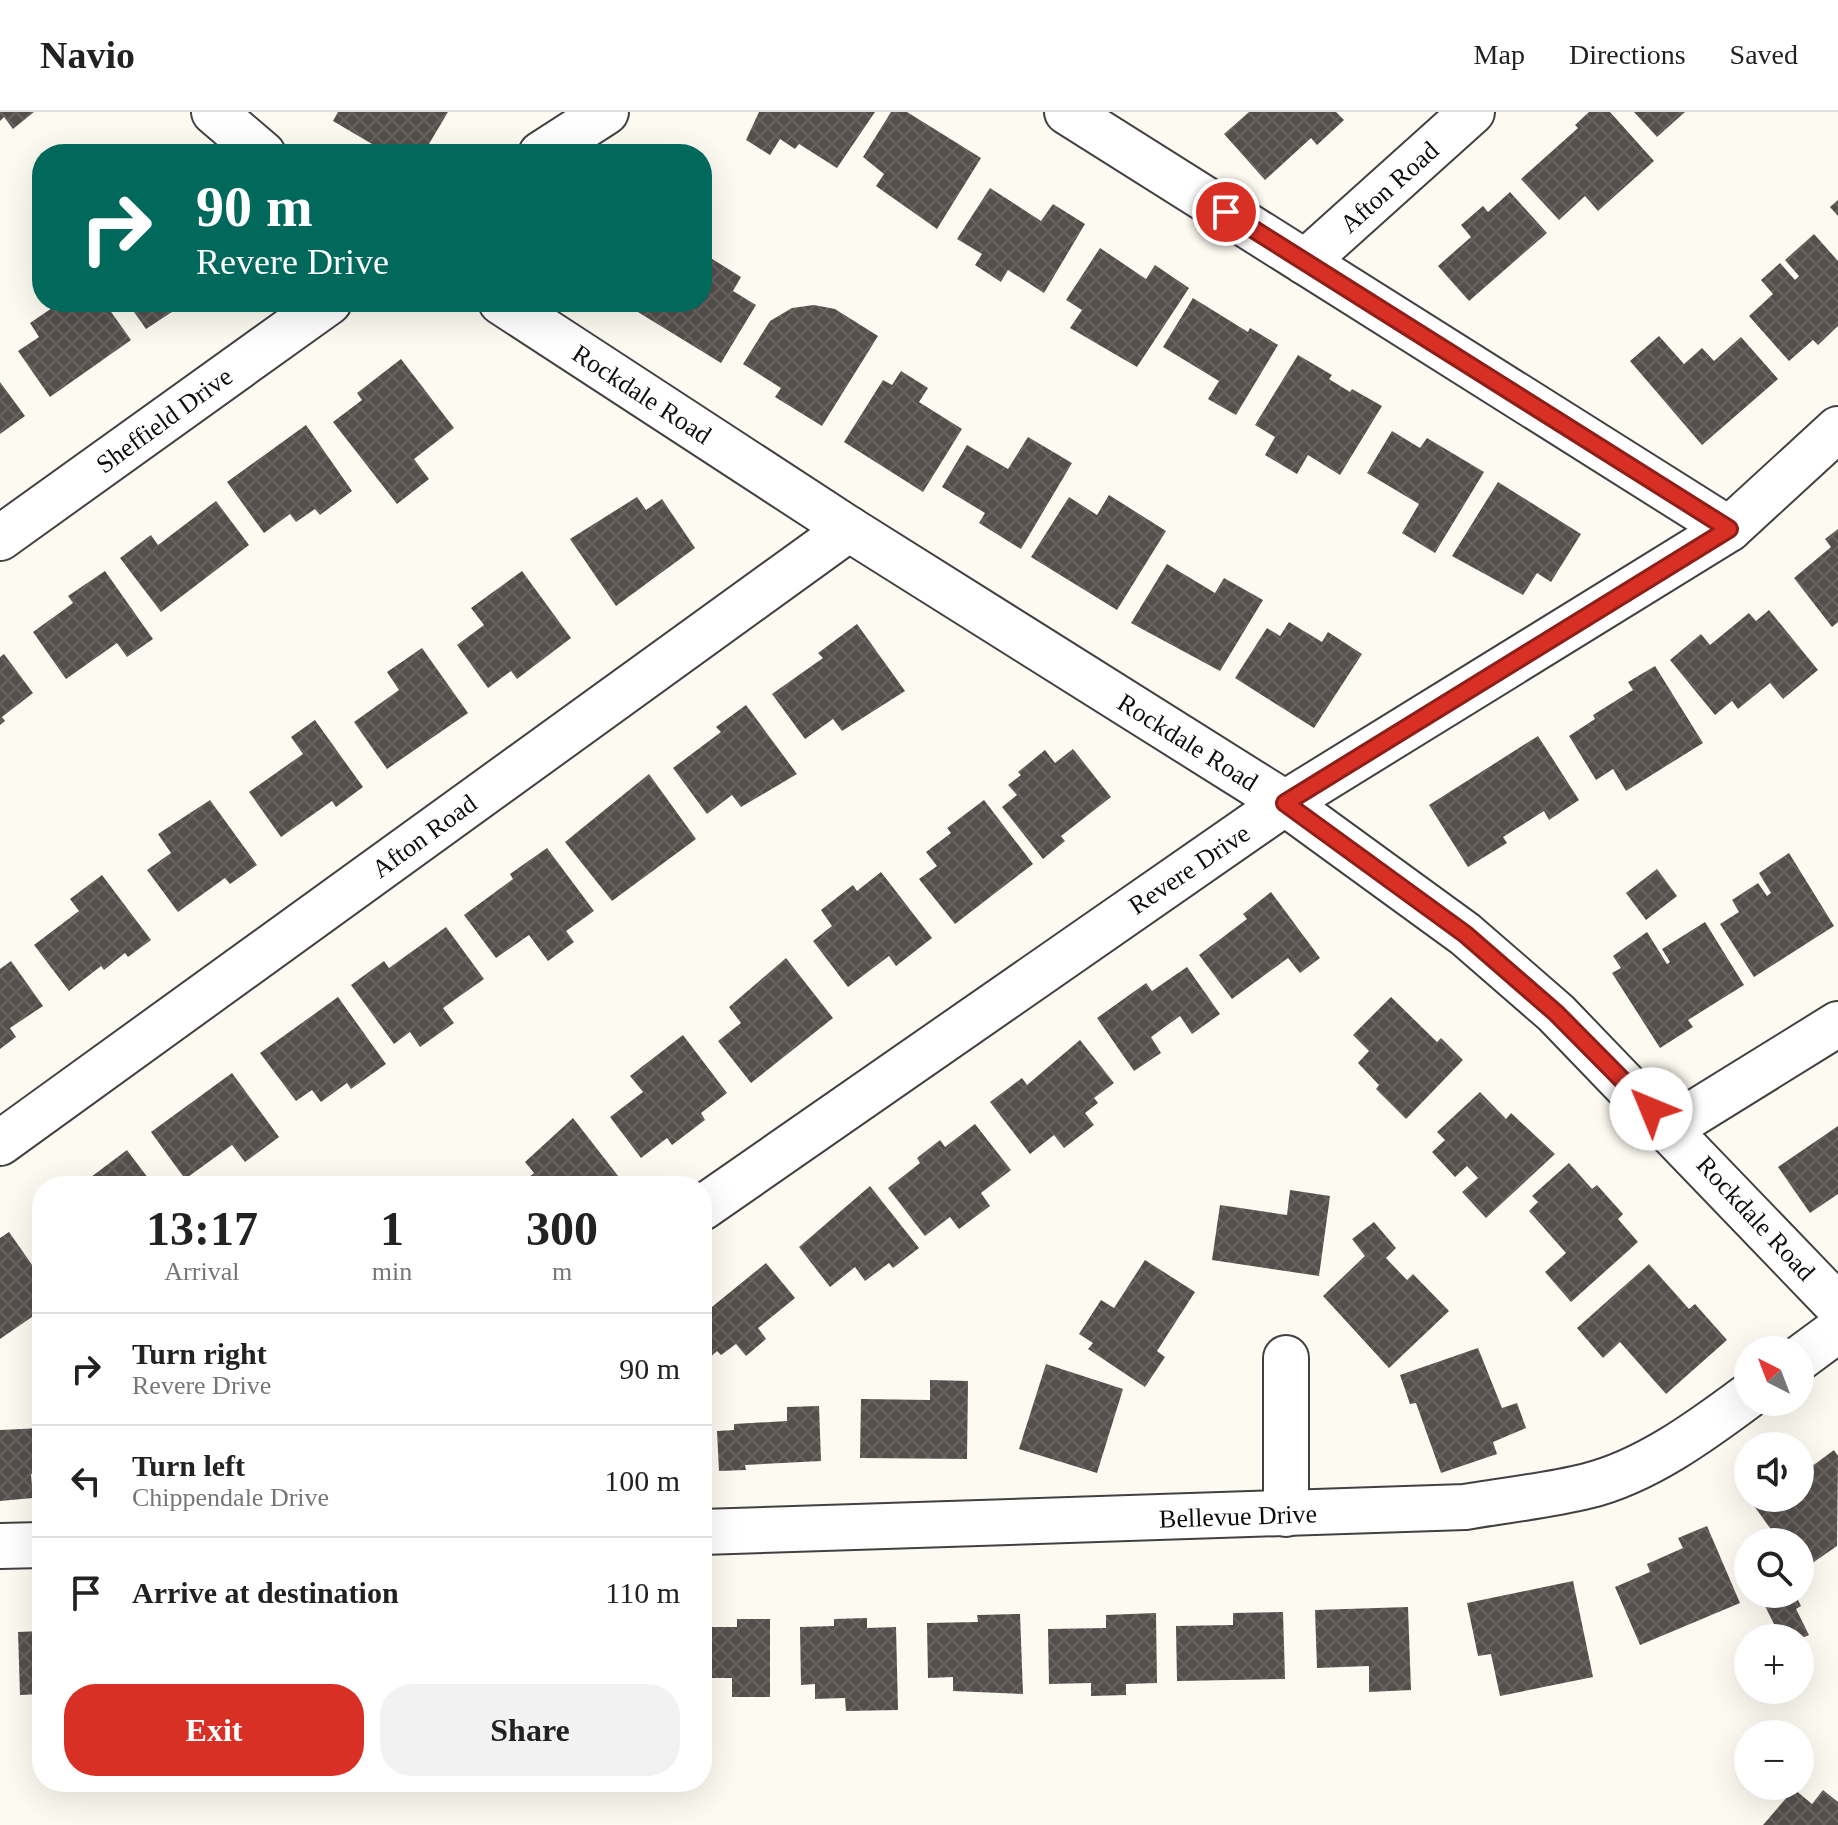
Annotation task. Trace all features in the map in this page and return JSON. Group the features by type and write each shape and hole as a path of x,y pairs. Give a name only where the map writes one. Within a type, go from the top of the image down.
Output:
{"street":[{"path":"214,112 251,144"},
{"path":"556,144 606,112"},
{"path":"1067,112 1729,529"},
{"name":"Afton Road","path":"1305,262 1472,112"},
{"name":"Sheffield Drive","path":"0,538 315,312"},
{"name":"Rockdale Road","path":"516,312 849,529 1285,803 1465,934 1556,1013 1838,1306"},
{"name":"Revere Drive","path":"712,1201 1285,803 1729,529 1838,429"},
{"name":"Afton Road","path":"0,1143 849,529"},
{"path":"1670,1128 1838,1024"},
{"path":"1814,1348 1838,1330"},
{"path":"1286,1358 1286,1514"},
{"name":"Bellevue Drive","path":"712,1532 1465,1507 1589,1486 1648,1460 1707,1426 1734,1406"},
{"path":"0,1546 32,1545"}],"building":[{"path":"0,112 34,112 13,129 4,117 0,121"},
{"path":"338,112 448,112 429,144 372,144 333,121"},
{"path":"759,112 875,112 837,168 799,144 795,149 780,139 770,155 746,140"},
{"path":"891,112 907,112 981,158 937,229 876,186 884,174 863,157"},
{"path":"1249,112 1336,112 1344,120 1317,145 1311,138 1265,180 1224,134"},
{"path":"1589,112 1610,112 1654,161 1598,211 1585,196 1559,220 1521,179 1578,128 1575,125"},
{"path":"1634,112 1685,112 1657,137"},
{"path":"990,188 1041,221 1053,204 1085,224 1044,293 1008,270 1001,282 975,265 982,254 957,239"},
{"path":"1510,192 1547,233 1469,301 1438,266 1471,237 1461,225 1483,206 1488,212"},
{"path":"1838,200 1838,216 1830,207"},
{"path":"1814,234 1838,261 1838,326 1818,345 1813,340 1789,361 1749,316 1773,294 1761,280 1780,263 1795,280 1799,276 1785,260"},
{"path":"1100,248 1146,279 1155,265 1189,288 1137,367 1070,328 1082,310 1066,300"},
{"path":"712,259 741,277 733,291 756,305 721,363 638,312 712,312"},
{"path":"1193,298 1248,332 1250,328 1278,345 1236,415 1208,399 1219,381 1163,347"},
{"path":"814,305 835,309 878,336 822,426 775,397 781,388 743,364 770,321 792,308"},
{"path":"46,312 111,312 131,340 50,397 18,351 39,337 30,323"},
{"path":"134,312 172,312 146,329"},
{"path":"1659,336 1684,364 1702,348 1714,361 1741,337 1778,379 1702,445 1630,361"},
{"path":"1298,355 1332,375 1329,379 1350,392 1352,389 1382,406 1340,475 1308,455 1297,474 1265,455 1275,437 1255,425"},
{"path":"401,359 454,428 414,459 429,479 397,504 333,422 362,400 357,393"},
{"path":"901,371 928,388 919,402 962,429 923,492 844,442 883,380 892,385"},
{"path":"0,382 25,416 0,434"},
{"path":"306,425 352,491 320,515 315,509 296,522 290,514 264,533 227,482"},
{"path":"1392,431 1420,448 1427,438 1484,472 1435,553 1402,533 1419,504 1367,473"},
{"path":"1028,437 1072,463 1021,549 979,523 985,513 942,487 967,445 1008,469"},
{"path":"1498,482 1581,534 1551,582 1537,573 1523,595 1452,556"},
{"path":"1109,495 1166,531 1117,610 1031,557 1069,497 1097,515"},
{"path":"637,497 646,510 662,499 695,548 616,606 570,539"},
{"path":"216,501 249,545 161,612 120,558 151,535 158,545"},
{"path":"1838,529 1838,622 1832,627 1794,578 1831,547 1825,539"},
{"path":"1167,564 1215,593 1224,578 1263,600 1220,671 1131,623"},
{"path":"105,571 153,639 127,657 117,643 66,679 33,632 73,603 68,596"},
{"path":"522,571 571,638 517,679 511,671 488,688 457,645 484,625 471,608"},
{"path":"1769,610 1818,670 1783,699 1770,683 1738,709 1732,701 1715,715 1670,660 1701,634 1710,645 1749,613 1756,621"},
{"path":"1289,622 1322,642 1328,632 1362,654 1314,728 1235,678 1267,628 1280,636"},
{"path":"857,624 905,691 842,731 833,719 805,739 772,694 823,658 818,653"},
{"path":"422,648 468,713 387,769 354,722 399,690 387,672"},
{"path":"4,654 33,693 2,717 5,721 0,725 0,657"},
{"path":"1655,666 1703,743 1626,791 1613,769 1596,780 1569,736 1595,719 1593,715 1633,690 1628,682"},
{"path":"746,705 797,774 741,807 732,795 707,814 673,768 721,732 716,727"},
{"path":"315,720 363,787 336,807 332,801 281,837 249,792 303,754 291,737"},
{"path":"1538,736 1579,800 1549,820 1544,811 1503,837 1507,843 1468,867 1429,805"},
{"path":"1073,749 1111,797 1061,836 1065,841 1043,859 1002,807 1017,795 1008,785 1021,775 1018,772 1045,750 1055,763"},
{"path":"649,774 696,839 612,901 565,842"},
{"path":"210,800 257,865 230,884 225,878 178,912 147,870 171,853 158,834"},
{"path":"984,800 1033,864 955,924 919,879 937,866 926,852 951,833 947,828"},
{"path":"547,848 594,911 566,931 574,942 548,961 529,935 496,958 464,915 513,879 510,874"},
{"path":"1789,853 1834,926 1754,977 1720,924 1739,912 1732,900 1758,883 1767,896 1771,893 1759,873"},
{"path":"1657,869 1677,896 1646,920 1626,893"},
{"path":"881,872 932,938 896,966 889,956 848,987 813,941 832,926 821,910 853,885 857,891"},
{"path":"102,875 151,940 128,957 125,953 104,970 101,966 69,991 34,945 79,911 70,899"},
{"path":"1271,892 1320,958 1300,973 1288,958 1232,999 1199,955 1247,919 1243,914"},
{"path":"1705,922 1744,985 1688,1020 1693,1027 1660,1048 1612,973 1621,968 1613,956 1647,932 1667,964 1670,962 1662,949"},
{"path":"446,927 484,979 443,1008 454,1023 420,1047 410,1032 394,1044 351,985 384,961 389,968"},
{"path":"786,958 833,1018 751,1083 718,1041 741,1023 729,1007"},
{"path":"11,961 43,1006 10,1028 16,1037 0,1049 0,969"},
{"path":"1187,967 1220,1014 1192,1034 1180,1016 1151,1037 1161,1053 1134,1071 1097,1018 1146,983 1152,991"},
{"path":"338,997 386,1064 351,1089 347,1083 321,1102 312,1090 296,1101 260,1053"},
{"path":"1391,997 1437,1042 1441,1038 1463,1060 1406,1119 1376,1089 1379,1085 1358,1063 1369,1051 1353,1035"},
{"path":"683,1035 727,1093 701,1113 705,1120 672,1145 667,1138 641,1158 610,1117 643,1092 630,1076"},
{"path":"1080,1040 1114,1083 1094,1098 1098,1103 1085,1113 1094,1125 1064,1148 1054,1135 1030,1154 990,1102 1022,1078 1027,1085"},
{"path":"232,1073 279,1137 245,1162 232,1145 189,1176 183,1176 151,1132"},
{"path":"1480,1092 1506,1119 1511,1113 1555,1154 1486,1218 1462,1192 1478,1178 1467,1166 1455,1177 1432,1152 1445,1140 1437,1132"},
{"path":"573,1118 618,1176 530,1176 534,1173 525,1162"},
{"path":"975,1124 1011,1170 981,1193 990,1206 959,1229 950,1217 925,1236 888,1188 920,1163 917,1158 940,1140 945,1147"},
{"path":"1838,1126 1838,1194 1810,1213 1778,1167"},
{"path":"127,1150 146,1176 92,1176"},
{"path":"1569,1163 1592,1189 1597,1185 1623,1214 1618,1219 1638,1242 1571,1302 1545,1272 1566,1253 1529,1211 1538,1202 1532,1196"},
{"path":"870,1186 919,1248 893,1268 889,1263 865,1281 855,1267 830,1287 799,1247"},
{"path":"1290,1190 1330,1196 1319,1276 1212,1260 1220,1205 1287,1215"},
{"path":"1374,1222 1396,1248 1386,1258 1407,1280 1413,1274 1449,1311 1389,1368 1323,1296 1365,1256 1352,1239"},
{"path":"9,1232 32,1265 32,1317 0,1339 0,1238"},
{"path":"1145,1260 1195,1292 1157,1351 1165,1357 1145,1387 1088,1349 1093,1343 1079,1334 1101,1300 1114,1308"},
{"path":"766,1263 795,1298 758,1328 766,1339 746,1356 736,1344 721,1355 717,1351 712,1356 712,1307"},
{"path":"1649,1264 1689,1309 1695,1304 1727,1340 1666,1394 1620,1342 1603,1358 1577,1328"},
{"path":"1478,1348 1502,1408 1517,1403 1526,1428 1493,1442 1497,1454 1441,1473 1416,1403 1410,1404 1400,1375"},
{"path":"1046,1364 1123,1389 1097,1473 1019,1449"},
{"path":"930,1380 968,1381 967,1459 860,1458 861,1399 930,1400"},
{"path":"819,1406 821,1461 745,1465 746,1470 719,1471 717,1431 734,1430 734,1424 787,1421 787,1407"},
{"path":"32,1428 32,1498 0,1501 0,1430"},
{"path":"1834,1450 1838,1456 1837,1546 1814,1562 1814,1528 1770,1528 1758,1512 1814,1512 1814,1465"},
{"path":"1707,1526 1734,1589 1734,1606 1640,1645 1615,1587 1650,1572 1647,1564 1683,1548 1678,1538"},
{"path":"1573,1581 1593,1677 1500,1696 1491,1654 1478,1656 1467,1603"},
{"path":"1408,1607 1411,1690 1369,1692 1369,1666 1317,1668 1315,1610"},
{"path":"1766,1608 1798,1608 1804,1624 1774,1624"},
{"path":"1283,1612 1285,1679 1177,1681 1176,1626 1233,1625 1233,1613"},
{"path":"1156,1613 1157,1683 1126,1684 1126,1695 1091,1696 1091,1683 1049,1684 1048,1629 1106,1628 1106,1615"},
{"path":"1020,1614 1023,1694 953,1691 953,1677 928,1678 927,1623 978,1622 977,1615"},
{"path":"867,1618 867,1628 896,1627 898,1710 846,1711 845,1698 815,1699 815,1684 801,1685 800,1627 834,1626 834,1619"},
{"path":"737,1619 770,1619 770,1697 732,1697 732,1678 712,1678 712,1627 737,1627"},
{"path":"32,1631 32,1694 20,1695 18,1632"},
{"path":"1823,1790 1838,1802 1838,1825 1763,1825 1785,1800 1807,1800 1812,1804"}],"route":[{"path":"1226,212 1729,529 1285,803 1465,934 1556,1013 1651,1109"}]}
